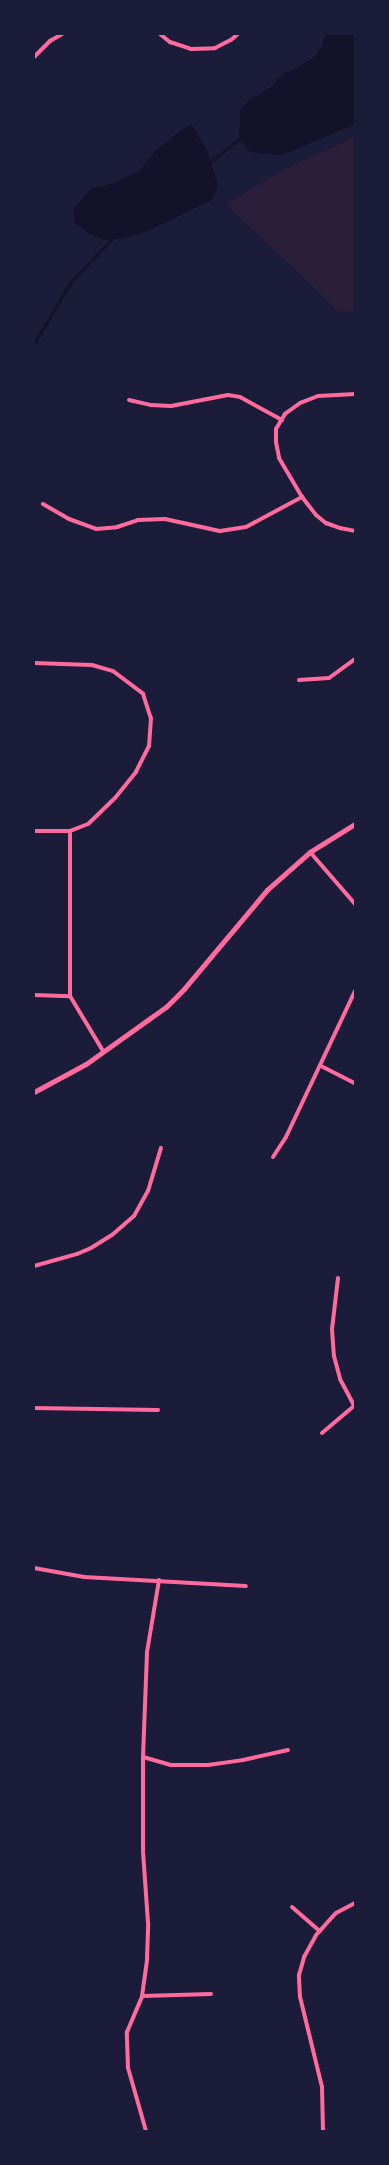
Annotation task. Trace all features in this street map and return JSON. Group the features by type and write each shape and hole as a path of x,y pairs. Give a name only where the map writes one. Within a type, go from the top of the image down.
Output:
{"street":[{"path":"34,57 50,41 62,34"},
{"path":"160,34 170,42 191,49 215,48 238,34"},
{"path":"355,394 318,396 300,403 285,414 276,429 279,458 302,497 316,515 326,523 355,531"},
{"path":"129,400 151,405 170,406 228,395 240,397 282,420"},
{"path":"43,504 69,519 96,529 117,527 138,520 165,519 220,531 246,527 302,497"},
{"path":"299,680 329,678 355,659"},
{"path":"34,663 92,665 113,670 143,694 151,718 149,746 136,772 115,798 88,824 70,831 34,831"},
{"path":"34,1092 86,1064 166,1007 184,989 267,890 310,852 355,824"},
{"path":"70,831 70,996 103,1051"},
{"path":"310,852 355,904"},
{"path":"273,1158 286,1137 321,1066 355,991"},
{"path":"34,995 70,996"},
{"path":"321,1066 355,1083"},
{"path":"34,1266 77,1254 91,1248 112,1235 134,1216 148,1191 161,1148"},
{"path":"322,1433 355,1405 340,1379 334,1356 332,1329 338,1278"},
{"path":"34,1408 158,1410"},
{"path":"34,1568 84,1577 246,1586"},
{"path":"146,2131 132,2087 127,2053 127,2032 142,1996 148,1923 143,1851 142,1757 147,1652 159,1580"},
{"path":"142,1757 171,1765 208,1765 244,1760 288,1750"},
{"path":"323,2131 322,2088 300,1997 299,1975 304,1957 320,1931 336,1913 355,1903"},
{"path":"292,1907 320,1931"},
{"path":"142,1996 211,1994"}],"shaded area":[{"path":"325,34 355,34 355,124 282,155 248,151 239,135 241,110 249,100 270,88 284,73 295,69 313,58 322,47"},
{"path":"187,126 193,126 207,151 218,185 210,201 147,231 126,238 104,240 88,233 74,222 74,208 92,188 112,184 140,171 156,150"},
{"path":"355,137 355,311 339,312 226,204 281,171"}],"waterway":[{"path":"210,162 241,138"},
{"path":"34,344 71,282 112,239"}]}
